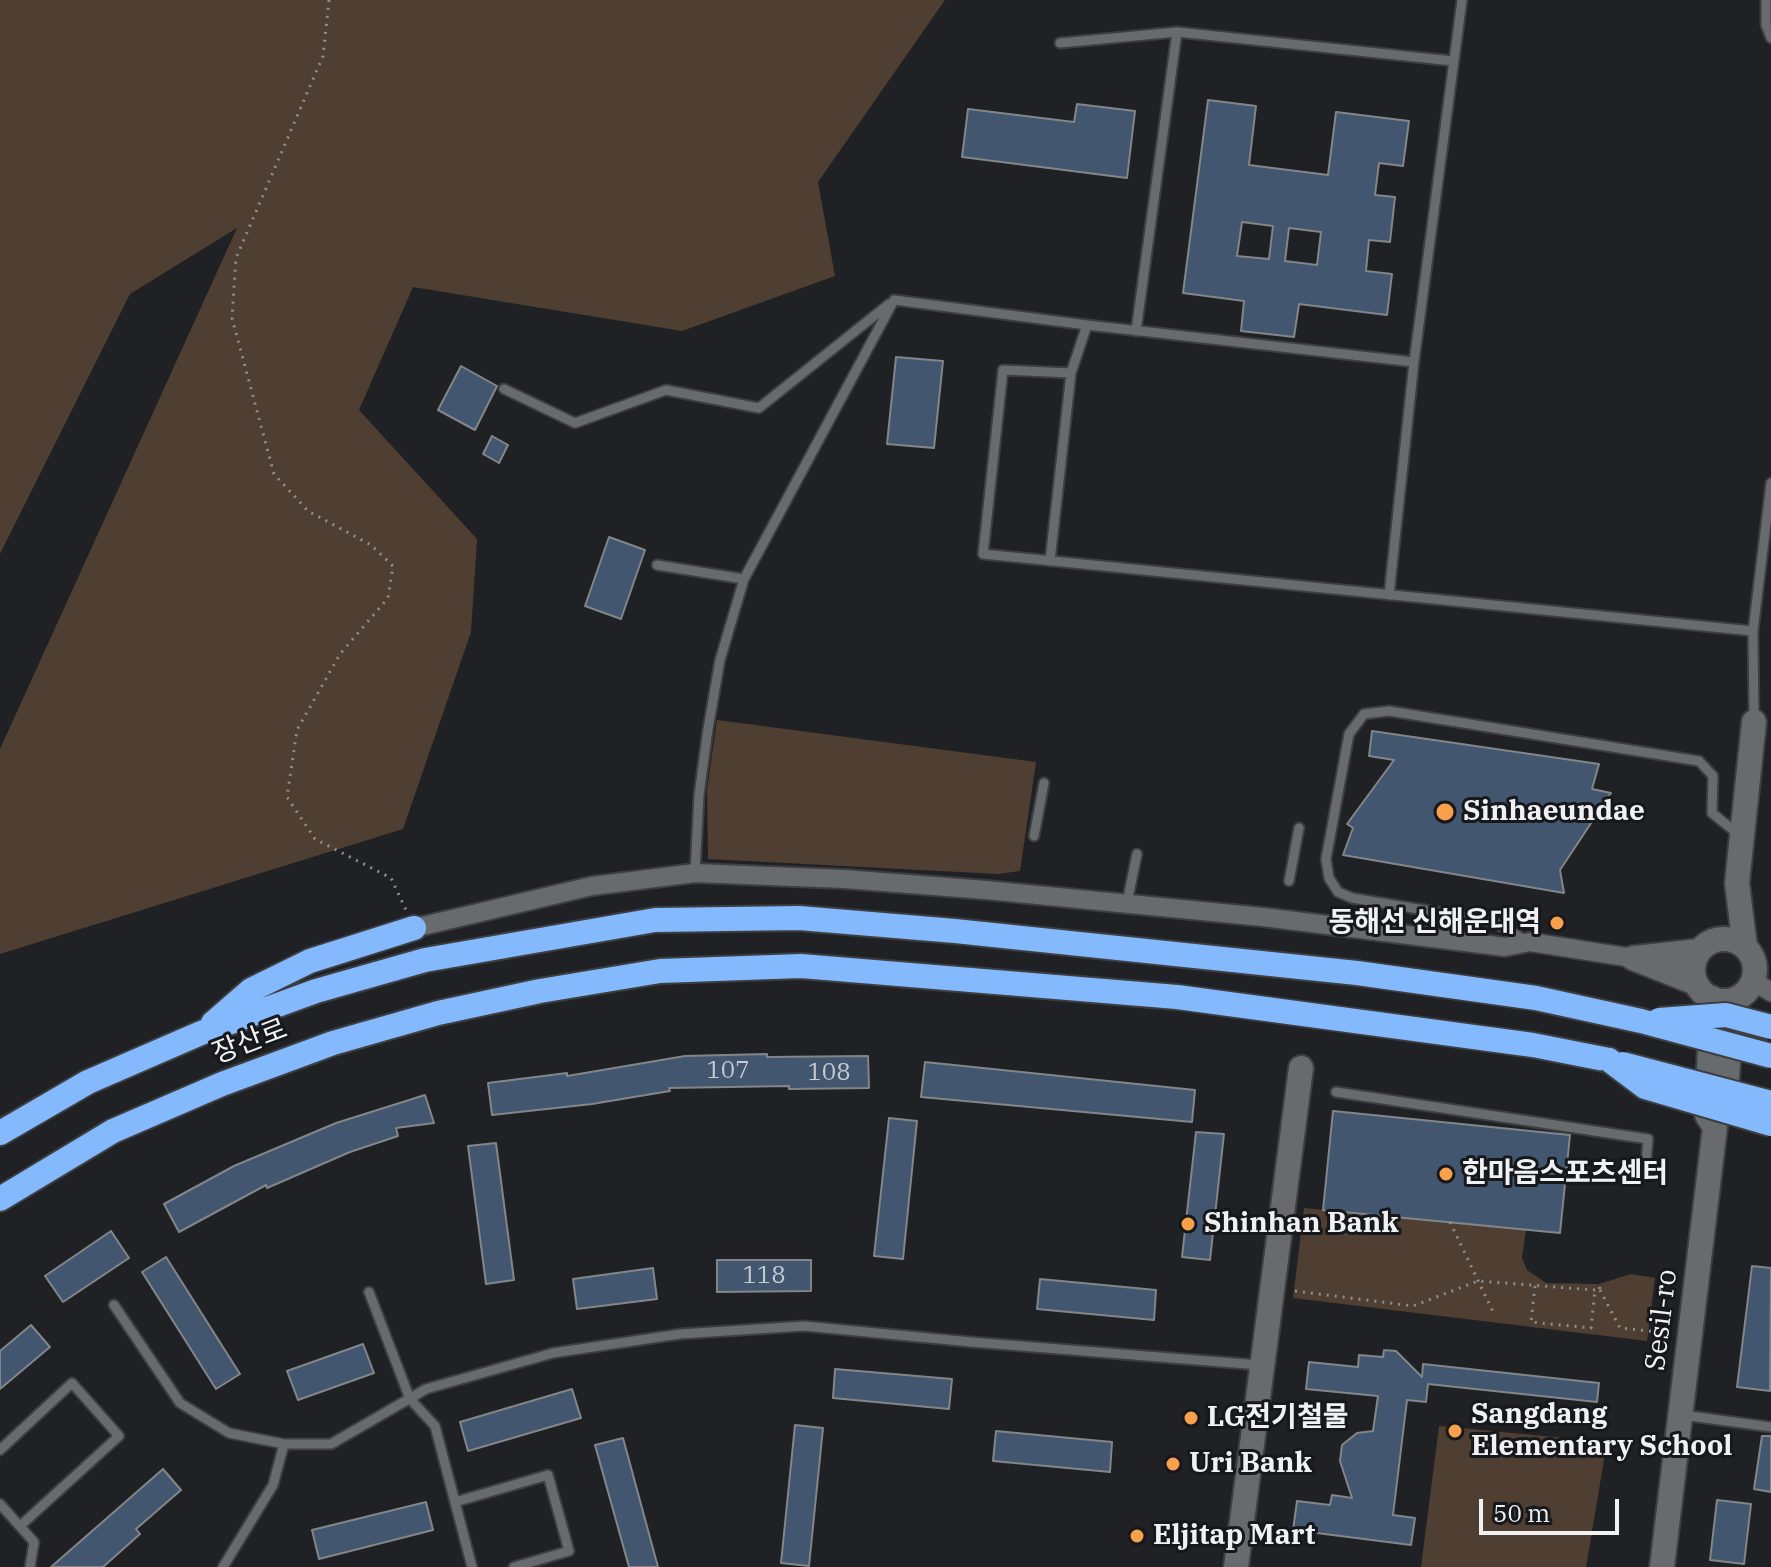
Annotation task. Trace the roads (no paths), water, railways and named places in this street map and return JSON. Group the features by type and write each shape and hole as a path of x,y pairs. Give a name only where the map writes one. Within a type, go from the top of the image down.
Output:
{"highway":[{"name":"장산로","path":"0,1133 88,1082 201,1033 316,991 411,964 655,920 799,918 1357,973 1536,998 1641,1021"},
{"path":"201,1033 251,990 263,984 310,961 414,928"},
{"name":"장산로","path":"0,1199 113,1131 222,1084 333,1043 438,1013 540,991 660,971 801,966 1177,997 1533,1045 1609,1060 1771,1103"},
{"path":"1641,1021 1726,1015 1771,1027"},
{"path":"1641,1021 1771,1056"},
{"path":"1609,1060 1645,1087 1771,1124"}],"street":[{"name":"Sesil-ro","path":"1713,994 1741,996 1762,987 1745,947 1737,883 1754,722"},
{"path":"414,928 592,886 695,873 844,879 1127,903 1505,947 1530,942 1633,958 1713,994"},
{"name":"Sesil-ro","path":"1662,1567 1715,1127 1707,1115 1713,994 1693,967 1737,883"},
{"path":"1633,958 1706,946 1729,939 1745,947"},
{"path":"1236,1567 1301,1068"}],"lane":[{"path":"1389,595 1414,362 1462,0"},
{"path":"1766,0 1766,25 1771,38"},
{"path":"1060,43 1177,32 1453,61"},
{"path":"1136,331 1177,32"},
{"path":"504,389 575,423 666,390 759,408 894,300 1414,362"},
{"path":"695,873 699,795 708,729 720,660 744,579 894,300"},
{"path":"1050,561 1071,373 1087,325"},
{"path":"1071,373 1003,370 983,554 1753,631"},
{"path":"1754,722 1753,631 1771,483"},
{"path":"657,565 744,579"},
{"path":"1530,942 1491,921 1352,898 1338,892 1329,878 1326,859 1349,734 1364,714 1389,711 1699,761 1713,776 1712,813 1741,837"},
{"path":"1034,836 1044,783"},
{"path":"1289,881 1299,828"},
{"path":"1127,903 1137,854"},
{"path":"1336,1092 1648,1139 1646,1163"},
{"path":"369,1292 410,1399 435,1426 472,1567"},
{"path":"114,1305 180,1403 229,1433 284,1444 331,1444 426,1389 553,1353 680,1334 804,1326 1262,1365"},
{"path":"0,1450 72,1383 119,1436 20,1526"},
{"path":"1681,1415 1771,1427"},
{"path":"223,1567 273,1485 284,1444"},
{"path":"455,1502 548,1475 569,1551 514,1567"},
{"path":"0,1504 34,1542 30,1567"}],"place":[{"name":"Sinhaeundae","path":"1445,812"},
{"name":"동해선 신해운대역","path":"1557,923"},
{"name":"한마음스포츠센터","path":"1446,1174"},
{"name":"Shinhan Bank","path":"1188,1224"},
{"name":"LG전기철물","path":"1191,1418"},
{"name":"Sangdang Elementary School","path":"1455,1431"},
{"name":"Uri Bank","path":"1173,1464"},
{"name":"Eljitap Mart","path":"1137,1536"}]}
